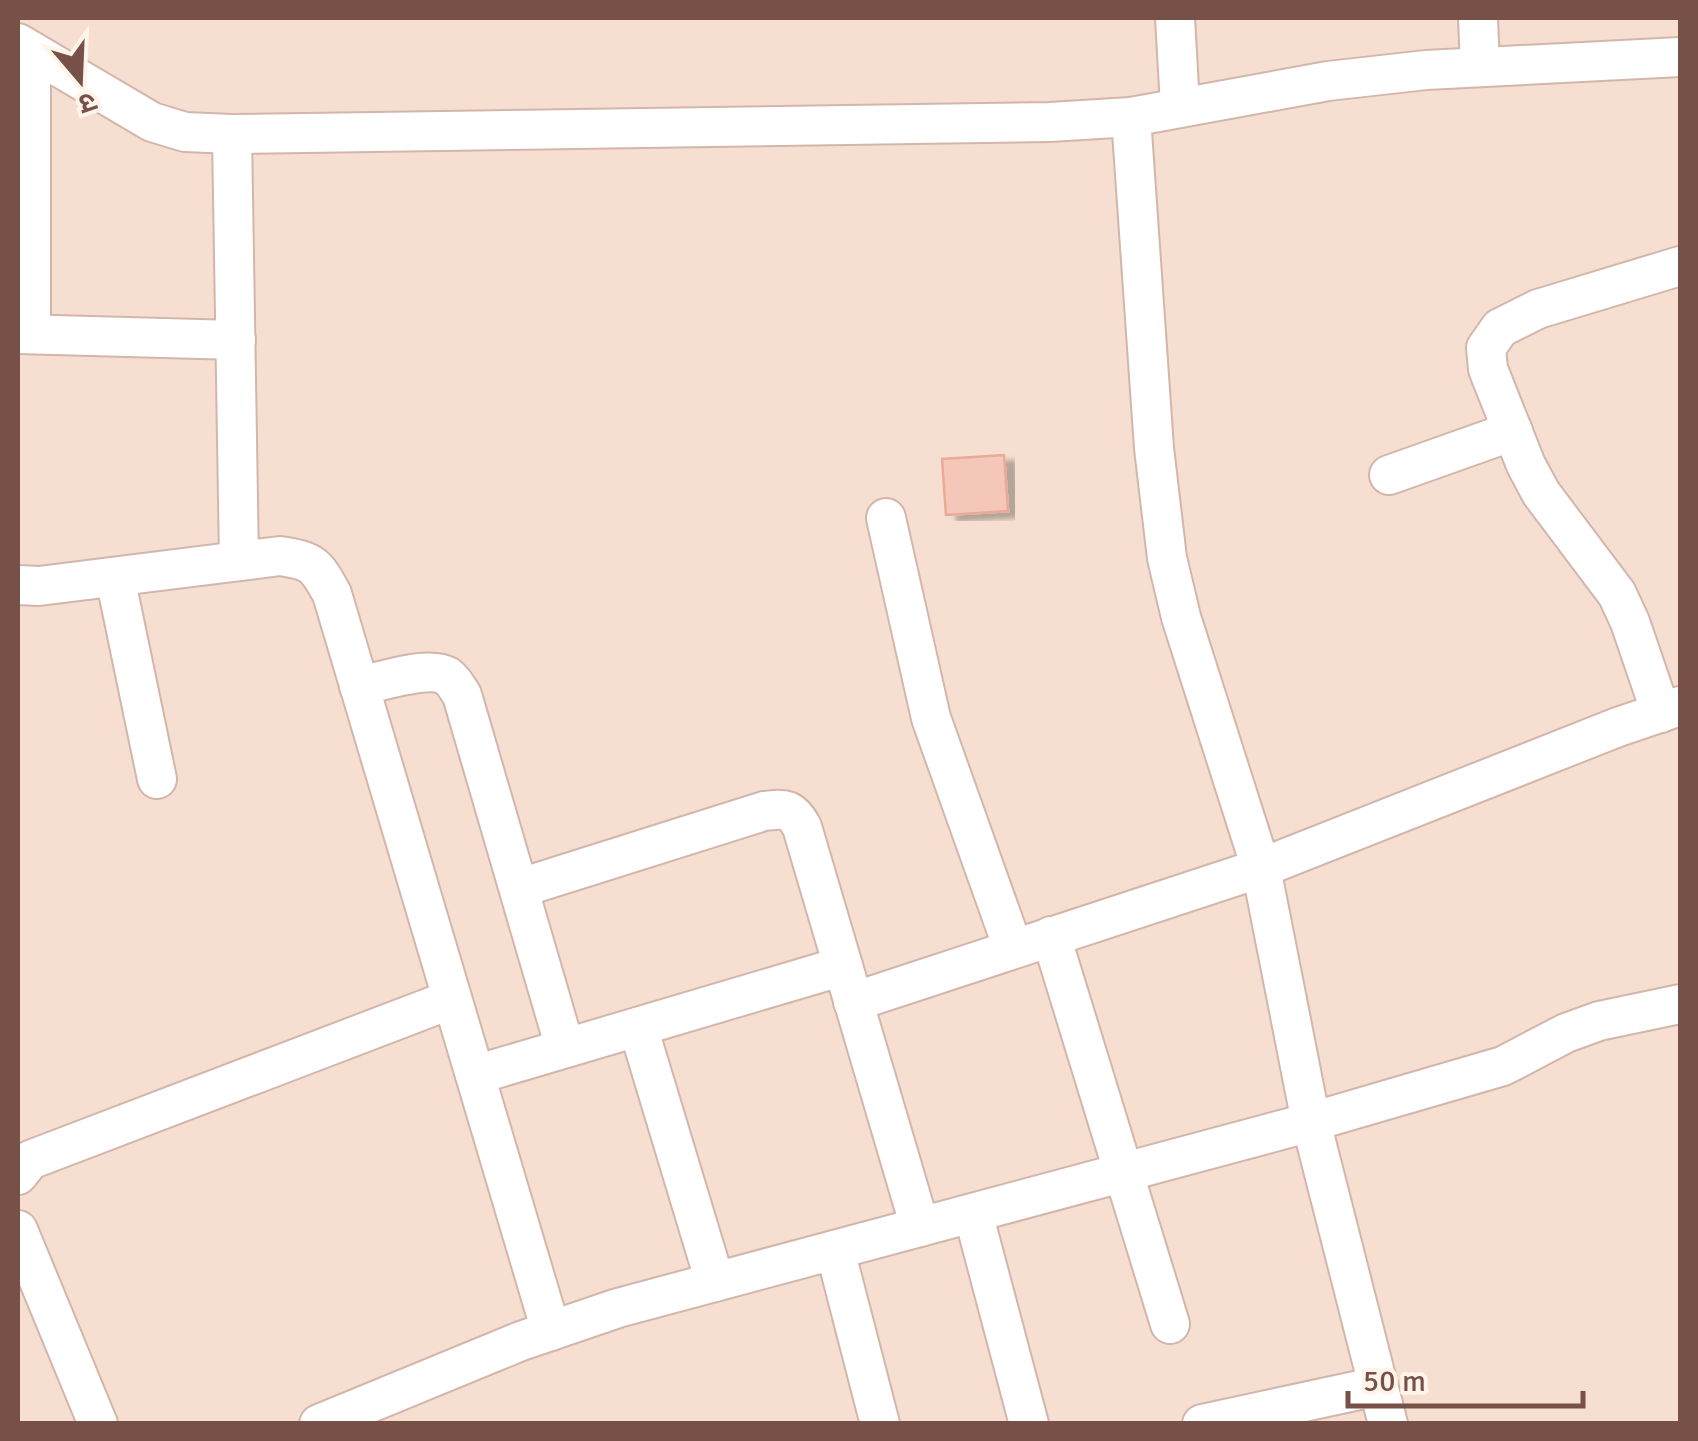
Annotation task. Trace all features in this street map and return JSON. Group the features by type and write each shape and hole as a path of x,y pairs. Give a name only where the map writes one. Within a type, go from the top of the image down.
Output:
{"street":[{"path":"1175,18 1180,106"},
{"path":"1478,18 1480,67"},
{"path":"24,47 152,122 185,132 232,134 1050,122 1131,116 1328,81 1426,70 1680,57"},
{"path":"24,47 24,334 236,340"},
{"path":"1131,116 1154,448 1167,558 1180,617 1261,868 1310,1122 1388,1424"},
{"path":"232,134 238,561"},
{"path":"475,1074 638,1027 1013,948 1261,868 1618,727 1671,710 1617,594 1541,493 1488,370 1486,348 1500,328 1538,308 1680,266"},
{"path":"1388,475 1513,431"},
{"path":"886,518 931,718 1013,948"},
{"path":"18,585 39,586 280,556 305,560 320,572 332,594 551,1331"},
{"path":"115,577 157,779"},
{"path":"359,686 431,671 444,674 462,695 566,1048"},
{"path":"520,888 764,811 784,809 796,815 920,1227"},
{"path":"1051,936 1170,1324"},
{"path":"18,1175 30,1160 452,999"},
{"path":"319,1424 618,1308 1310,1122 1503,1066 1566,1033 1599,1021 1680,1004"},
{"path":"638,1027 715,1282"},
{"path":"973,1213 1029,1424"},
{"path":"18,1230 98,1424"},
{"path":"835,1250 880,1424"},
{"path":"1212,1422 1378,1386"}],"shaded area":[{"path":"18,18 1680,18 1680,1423 18,1423"}],"building":[{"path":"1004,455 1008,511 946,515 942,459"}]}
